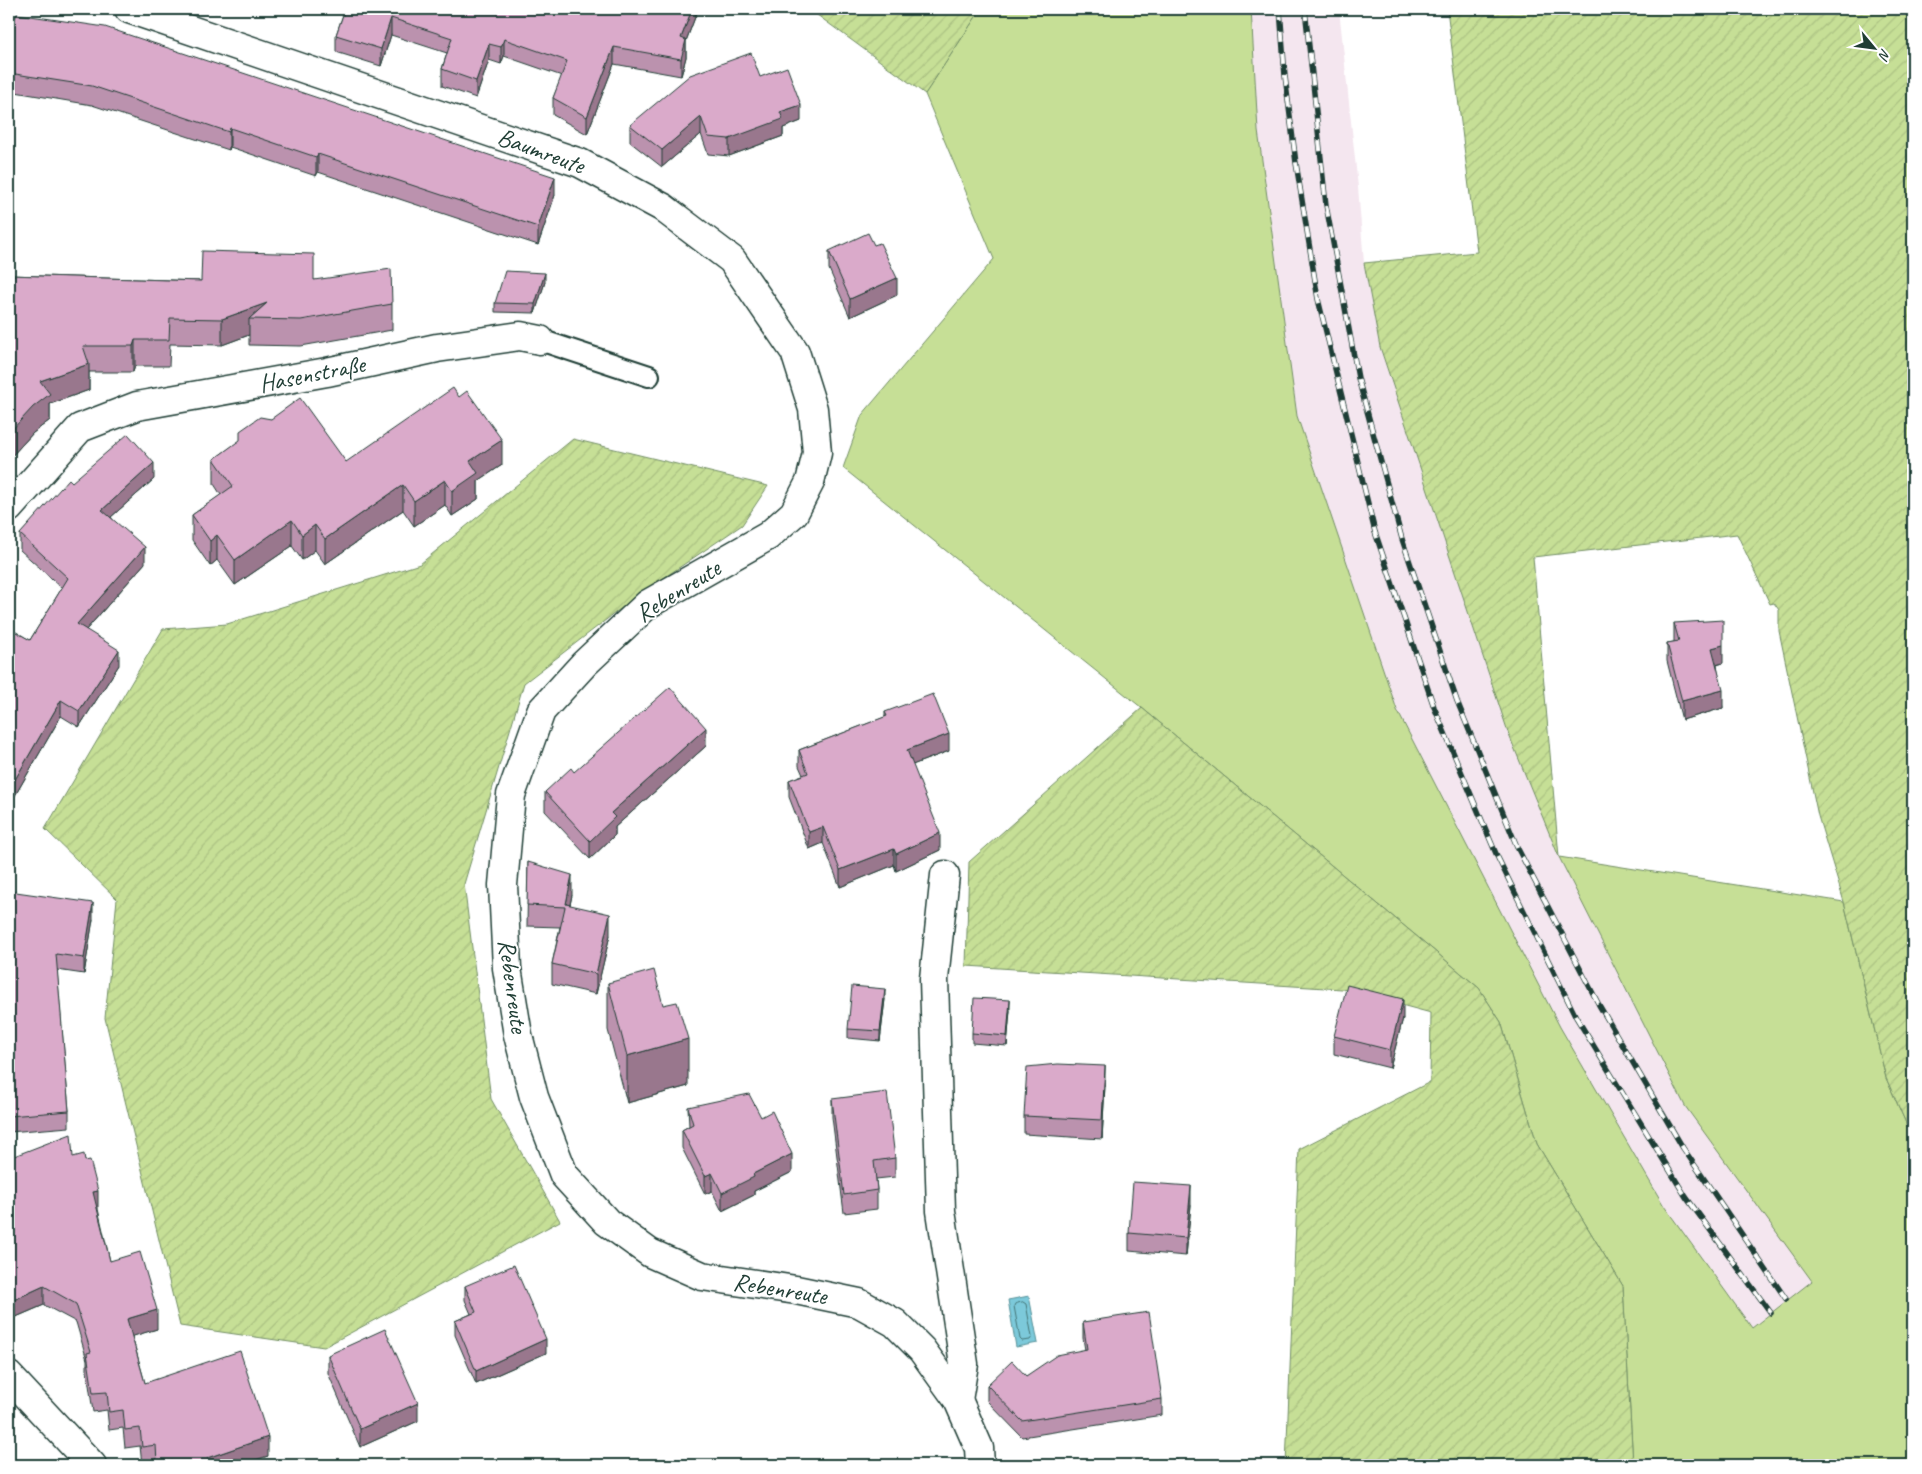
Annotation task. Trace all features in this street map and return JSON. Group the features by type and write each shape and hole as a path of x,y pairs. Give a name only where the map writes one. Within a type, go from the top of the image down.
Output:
{"street":[{"name":"Baumreute","path":"129,9 580,163 662,206 732,260 795,352 813,409 817,453"},
{"name":"Hasenstraße","path":"9,508 80,428 137,406 327,372 437,348 520,336 540,340"},
{"name":"Rebenreute","path":"817,453 810,482 794,513 768,536 731,559 648,604 584,664 541,711 511,795 503,885 506,968 518,1035 534,1097 564,1175 607,1222 650,1253 702,1276 796,1290 858,1303 895,1323 922,1350 958,1400 979,1448 980,1465"},
{"path":"945,875 934,980 941,1211 964,1364 958,1400"},
{"path":"9,1376 92,1465"}],"lane":[{"name":"Hasenstraße","path":"540,340 649,376"}],"shaded area":[{"path":"1251,9 1339,9 1364,263 1380,347 1509,735 1559,857 1685,1106 1813,1281 1752,1328 1664,1206 1560,1027 1397,710 1297,416 1258,131"}],"green space":[{"path":"809,9 981,9 925,94"},
{"path":"981,9 1251,9 1258,131 1297,416 1397,710 1560,1027 1664,1206 1752,1328 1812,1281 1685,1106 1559,857 1844,902 1886,1078 1913,1139 1913,1465 1633,1465 1623,1286 1537,1144 1501,1022 1479,988 1142,708 843,468 862,415 994,259 925,94"},
{"path":"1447,9 1913,9 1913,1139 1886,1078 1844,902 1818,816 1779,631 1779,610 1774,603 1770,604 1737,534 1533,557 1559,857 1509,735 1380,347 1364,263 1477,252"},
{"path":"573,439 768,486 742,525 637,596 524,683 464,884 491,1099 560,1221 324,1347 180,1326 105,1018 117,899 45,829 163,629 227,624 420,564"},
{"path":"1142,708 1479,988 1501,1022 1537,1144 1623,1286 1633,1465 1286,1465 1299,1149 1430,1082 1431,1013 1342,989 966,966 969,862"}],"water":[{"path":"1029,1296 1038,1343 1016,1347 1008,1300"}],"building":[{"path":"345,9 594,9 607,13 608,9 692,9 681,38 686,40 681,59 614,47 587,117 553,98 567,61 504,39 501,47 489,44 476,81 442,69 452,38 391,18 381,49 336,35"},
{"path":"17,14 105,27 555,177 538,227 318,154 316,157 230,128 229,132 92,86 9,73 9,28"},
{"path":"751,53 760,77 787,67 801,105 780,112 783,119 729,139 708,137 701,117 662,150 630,125 690,75"},
{"path":"868,233 874,245 880,243 897,278 850,299 829,251"},
{"path":"202,251 314,254 314,280 391,269 392,304 301,320 249,319 267,303 222,319 170,318 169,340 135,340 133,346 83,346 89,364 40,381 50,394 33,407 9,433 9,386 13,381 9,376 9,275 201,281"},
{"path":"505,271 545,273 535,304 495,303"},
{"path":"453,388 459,397 467,391 502,440 470,461 478,473 452,491 445,480 414,501 403,485 325,539 315,525 302,535 292,520 235,560 217,535 210,541 192,515 233,486 214,459 240,440 240,431 260,417 271,419 300,398 346,462"},
{"path":"128,434 154,463 102,510 145,547 77,624 119,650 79,711 61,700 13,783 9,781 9,628 30,640 68,578 20,534 69,479 72,482"},
{"path":"1723,620 1723,645 1712,648 1723,690 1682,701 1667,643 1679,641 1674,623"},
{"path":"670,687 706,728 611,813 615,817 590,841 545,792 571,768 574,772"},
{"path":"933,694 949,734 907,750 940,833 896,854 894,849 840,870 823,827 809,832 789,780 808,773 799,750 887,716 885,712"},
{"path":"528,862 572,875 566,904 610,914 596,974 552,964 565,907 527,905"},
{"path":"9,891 93,903 84,958 56,954 69,1111 9,1116"},
{"path":"654,970 663,1005 677,1002 688,1039 627,1056 608,983"},
{"path":"1347,985 1403,999 1390,1050 1334,1036"},
{"path":"852,986 885,989 880,1031 848,1029"},
{"path":"974,998 1010,1000 1007,1036 972,1033"},
{"path":"1058,1064 1105,1066 1102,1120 1024,1116 1027,1067"},
{"path":"887,1092 895,1158 874,1161 877,1190 844,1195 832,1099"},
{"path":"749,1094 761,1117 772,1111 792,1154 753,1174 754,1177 722,1193 712,1173 705,1176 682,1130 693,1124 688,1107"},
{"path":"71,1134 73,1157 84,1154 85,1161 90,1160 98,1191 93,1192 110,1261 140,1252 157,1310 127,1319 145,1383 240,1351 268,1437 207,1458 213,1465 173,1465 172,1461 157,1463 156,1445 142,1447 140,1428 125,1430 123,1410 109,1412 107,1392 93,1393 87,1353 91,1352 76,1304 44,1286 9,1302 9,1158"},
{"path":"1133,1182 1191,1186 1186,1238 1129,1233"},
{"path":"514,1265 546,1339 476,1371 455,1321 476,1312 465,1286"},
{"path":"1149,1312 1162,1399 1022,1421 987,1385 1012,1361 1026,1376 1057,1355 1087,1349 1083,1322"},
{"path":"385,1329 418,1403 360,1429 328,1355"},
{"path":"1178,1460 1178,1465 1016,1465 1016,1464"}],"railway":[{"path":"1280,9 1285,76 1296,163 1318,299 1375,532 1434,707 1497,856 1576,1017 1686,1197 1771,1313"},
{"path":"1305,9 1326,205 1358,378 1402,539 1457,701 1518,849 1599,1005 1683,1148 1786,1299"}]}
